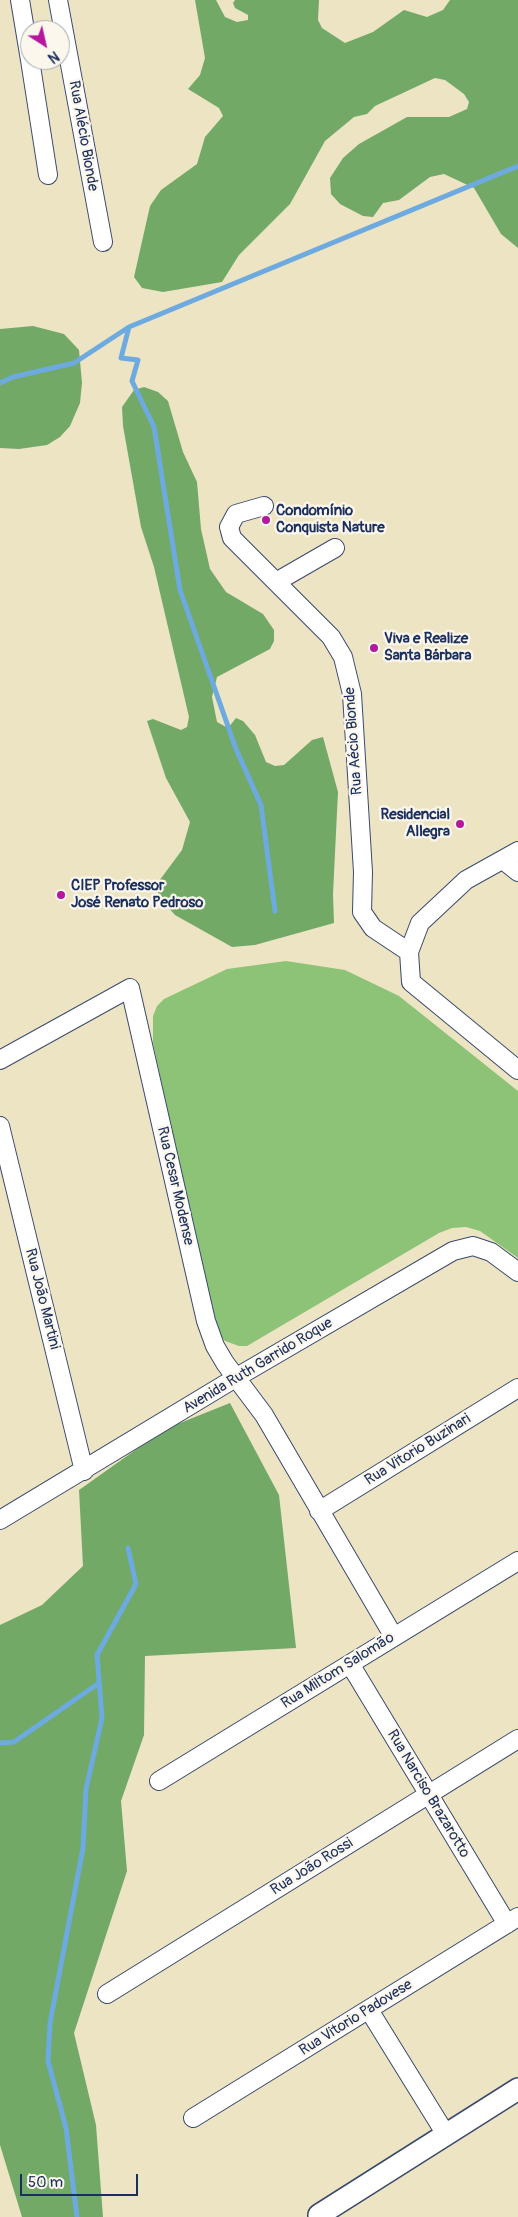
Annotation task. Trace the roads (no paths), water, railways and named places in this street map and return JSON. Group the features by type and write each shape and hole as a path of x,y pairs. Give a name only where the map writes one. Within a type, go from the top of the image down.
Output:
{"street":[{"path":"20,0 23,20"},
{"name":"Rua Alécio Bionde","path":"58,0 103,242"},
{"path":"32,70 48,175"},
{"name":"Rua Aécio Bionde","path":"259,507 236,514 229,526 232,538 331,637 344,657 352,694 363,872 362,912 373,928 409,952"},
{"path":"276,582 335,548"},
{"path":"518,872 511,855 466,880 420,922 409,952 411,982 518,1070"},
{"name":"Rua Cesar Modense","path":"0,1060 130,988 206,1321 215,1346 264,1415 394,1637"},
{"name":"Rua João Martini","path":"0,1126 84,1471"},
{"name":"Avenida Ruth Garrido Roque","path":"0,1520 237,1377 453,1251 473,1246 491,1252 518,1272"},
{"name":"Rua Vitorio Buzinari","path":"319,1511 518,1388"},
{"name":"Rua Miltom Salomão","path":"159,1781 518,1561"},
{"name":"Rua Narciso Brazarotto","path":"350,1664 428,1795 512,1921"},
{"name":"Rua João Rossi","path":"107,1994 518,1739"},
{"name":"Rua Vitorio Padovese","path":"193,2118 512,1921"},
{"path":"369,2010 445,2133"},
{"path":"322,2217 355,2192 445,2133 518,2089"}],"waterway":[{"path":"0,383 13,377 74,363 129,327 518,166"},
{"path":"129,327 121,358 138,360 132,381 154,427 180,590 236,749 261,805 275,911"},
{"path":"77,2217 66,2128 48,2061 50,2023 83,1848 86,1789 102,1718 97,1655 136,1584 128,1548"},
{"path":"0,1743 14,1742 99,1683"}],"place":[{"name":"Condomínio Conquista Nature","path":"266,520"},
{"name":"Viva e Realize Santa Bárbara","path":"374,648"},
{"name":"Residencial Allegra","path":"460,824"},
{"name":"CIEP Professor José Renato Pedroso","path":"61,895"}]}
